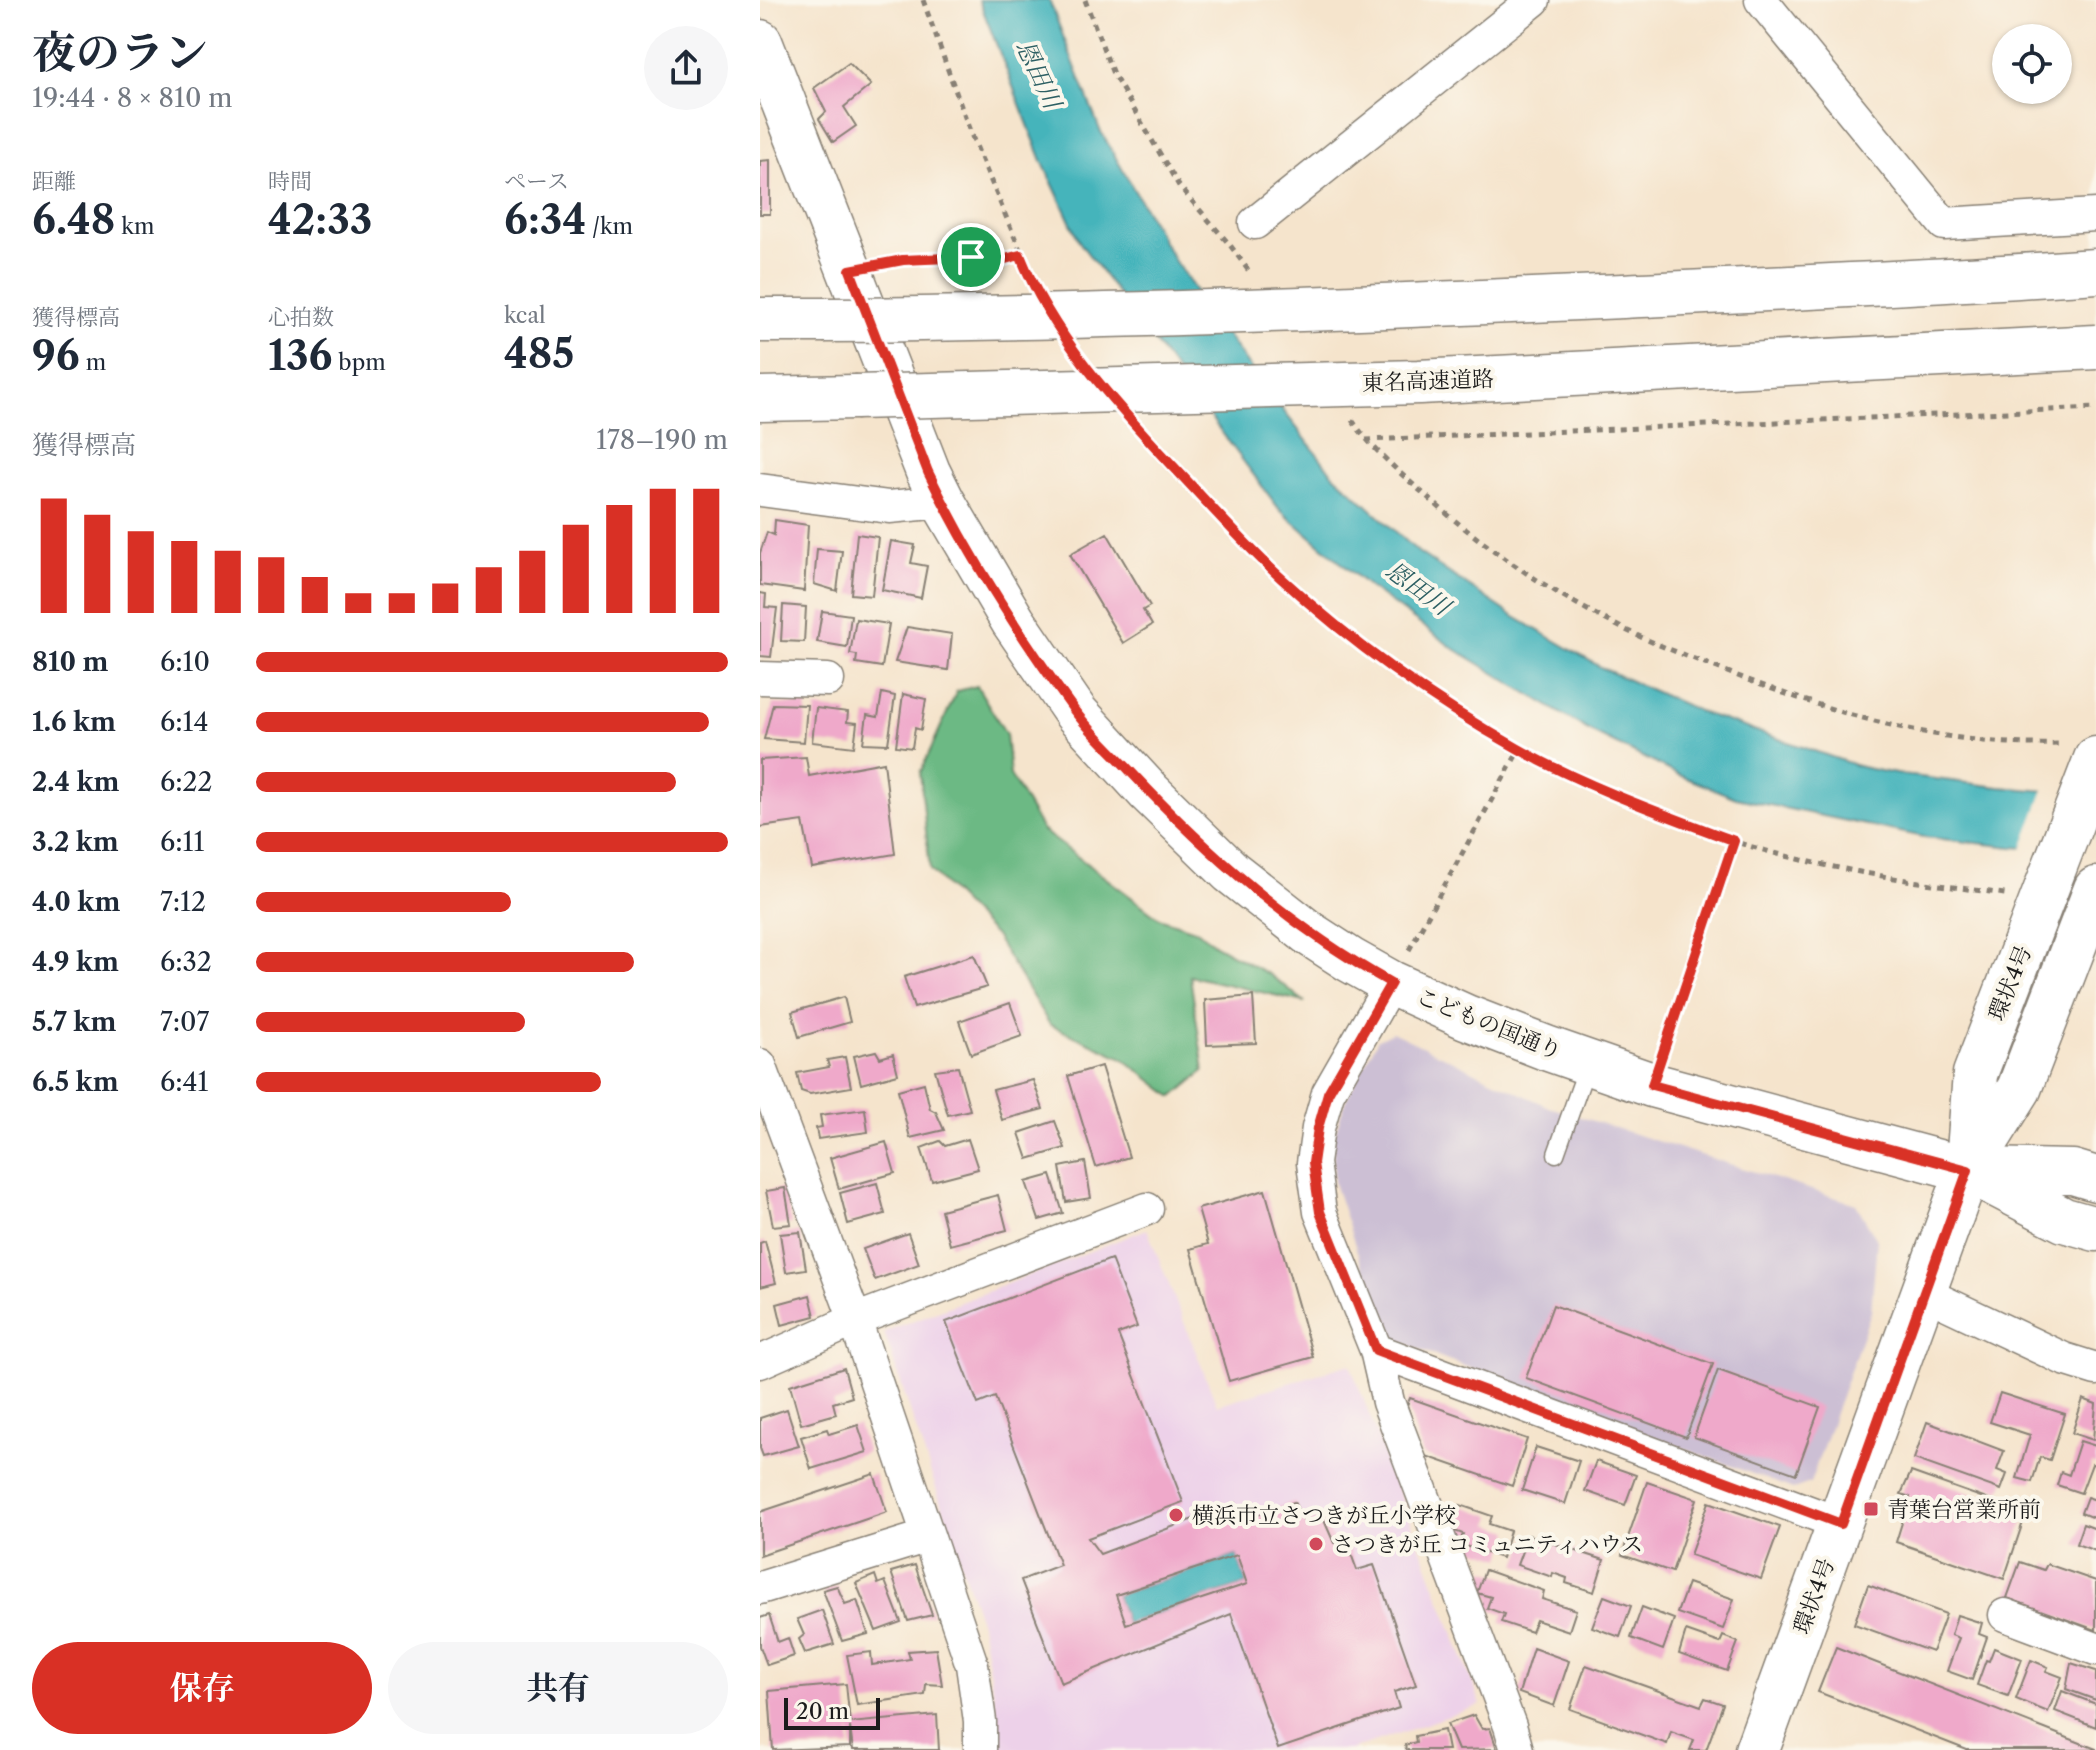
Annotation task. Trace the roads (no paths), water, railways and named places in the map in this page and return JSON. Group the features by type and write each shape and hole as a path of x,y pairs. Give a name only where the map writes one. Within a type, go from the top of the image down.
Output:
{"main road":[{"name":"こどもの国通り","path":"760,42 928,472 943,502 1013,621 1076,713 1231,872 1310,934 1391,983 1466,1017 1652,1085 1968,1170 2064,1220 2096,1229"},
{"path":"760,320 963,319 1413,305 1970,280 2096,271"},
{"name":"東名高速道路","path":"760,399 1419,382 2096,347"},
{"name":"環状4号","path":"1968,1170 1975,1074 2030,893 2084,752"},
{"name":"環状4号","path":"1757,1750 1968,1170 2019,1089 2095,891"},
{"name":"こどもの国通り","path":"1968,1170 2073,1172 2096,1179"}],"street":[{"path":"1255,223 1534,0"},
{"path":"1761,0 1944,224 2096,215"},
{"path":"760,490 889,507 943,502"},
{"path":"760,678 828,680"},
{"path":"1391,983 1328,1093 1318,1128 1313,1163 1320,1212 1376,1350 1388,1402 1517,1750"},
{"path":"760,1065 855,1320 972,1665 980,1721 980,1750"},
{"path":"760,1362 855,1320 1147,1209"},
{"path":"1922,1292 2064,1359 2096,1369"},
{"path":"1376,1350 1841,1524"},
{"path":"771,1592 928,1536"},
{"path":"2005,1615 2096,1649"}],"lane":[{"path":"1556,1154 1588,1063"}],"water":[{"name":"恩田川","path":"979,0 1049,0 1100,130 1174,260 1248,365 1332,473 1418,552 1510,614 1604,669 1703,713 1861,767 1999,787 2096,795 2096,853 1924,837 1736,798 1679,775 1590,731 1453,648 1369,587 1280,510 1080,243 1043,163"},
{"path":"1237,1555 1247,1584 1126,1624 1116,1595"}],"place":[{"name":"青葉台営業所前","path":"1871,1509"},
{"name":"横浜市立さつきが丘小学校","path":"1176,1515"},
{"name":"さつきが丘 コミュニティハウス","path":"1316,1544"}]}
